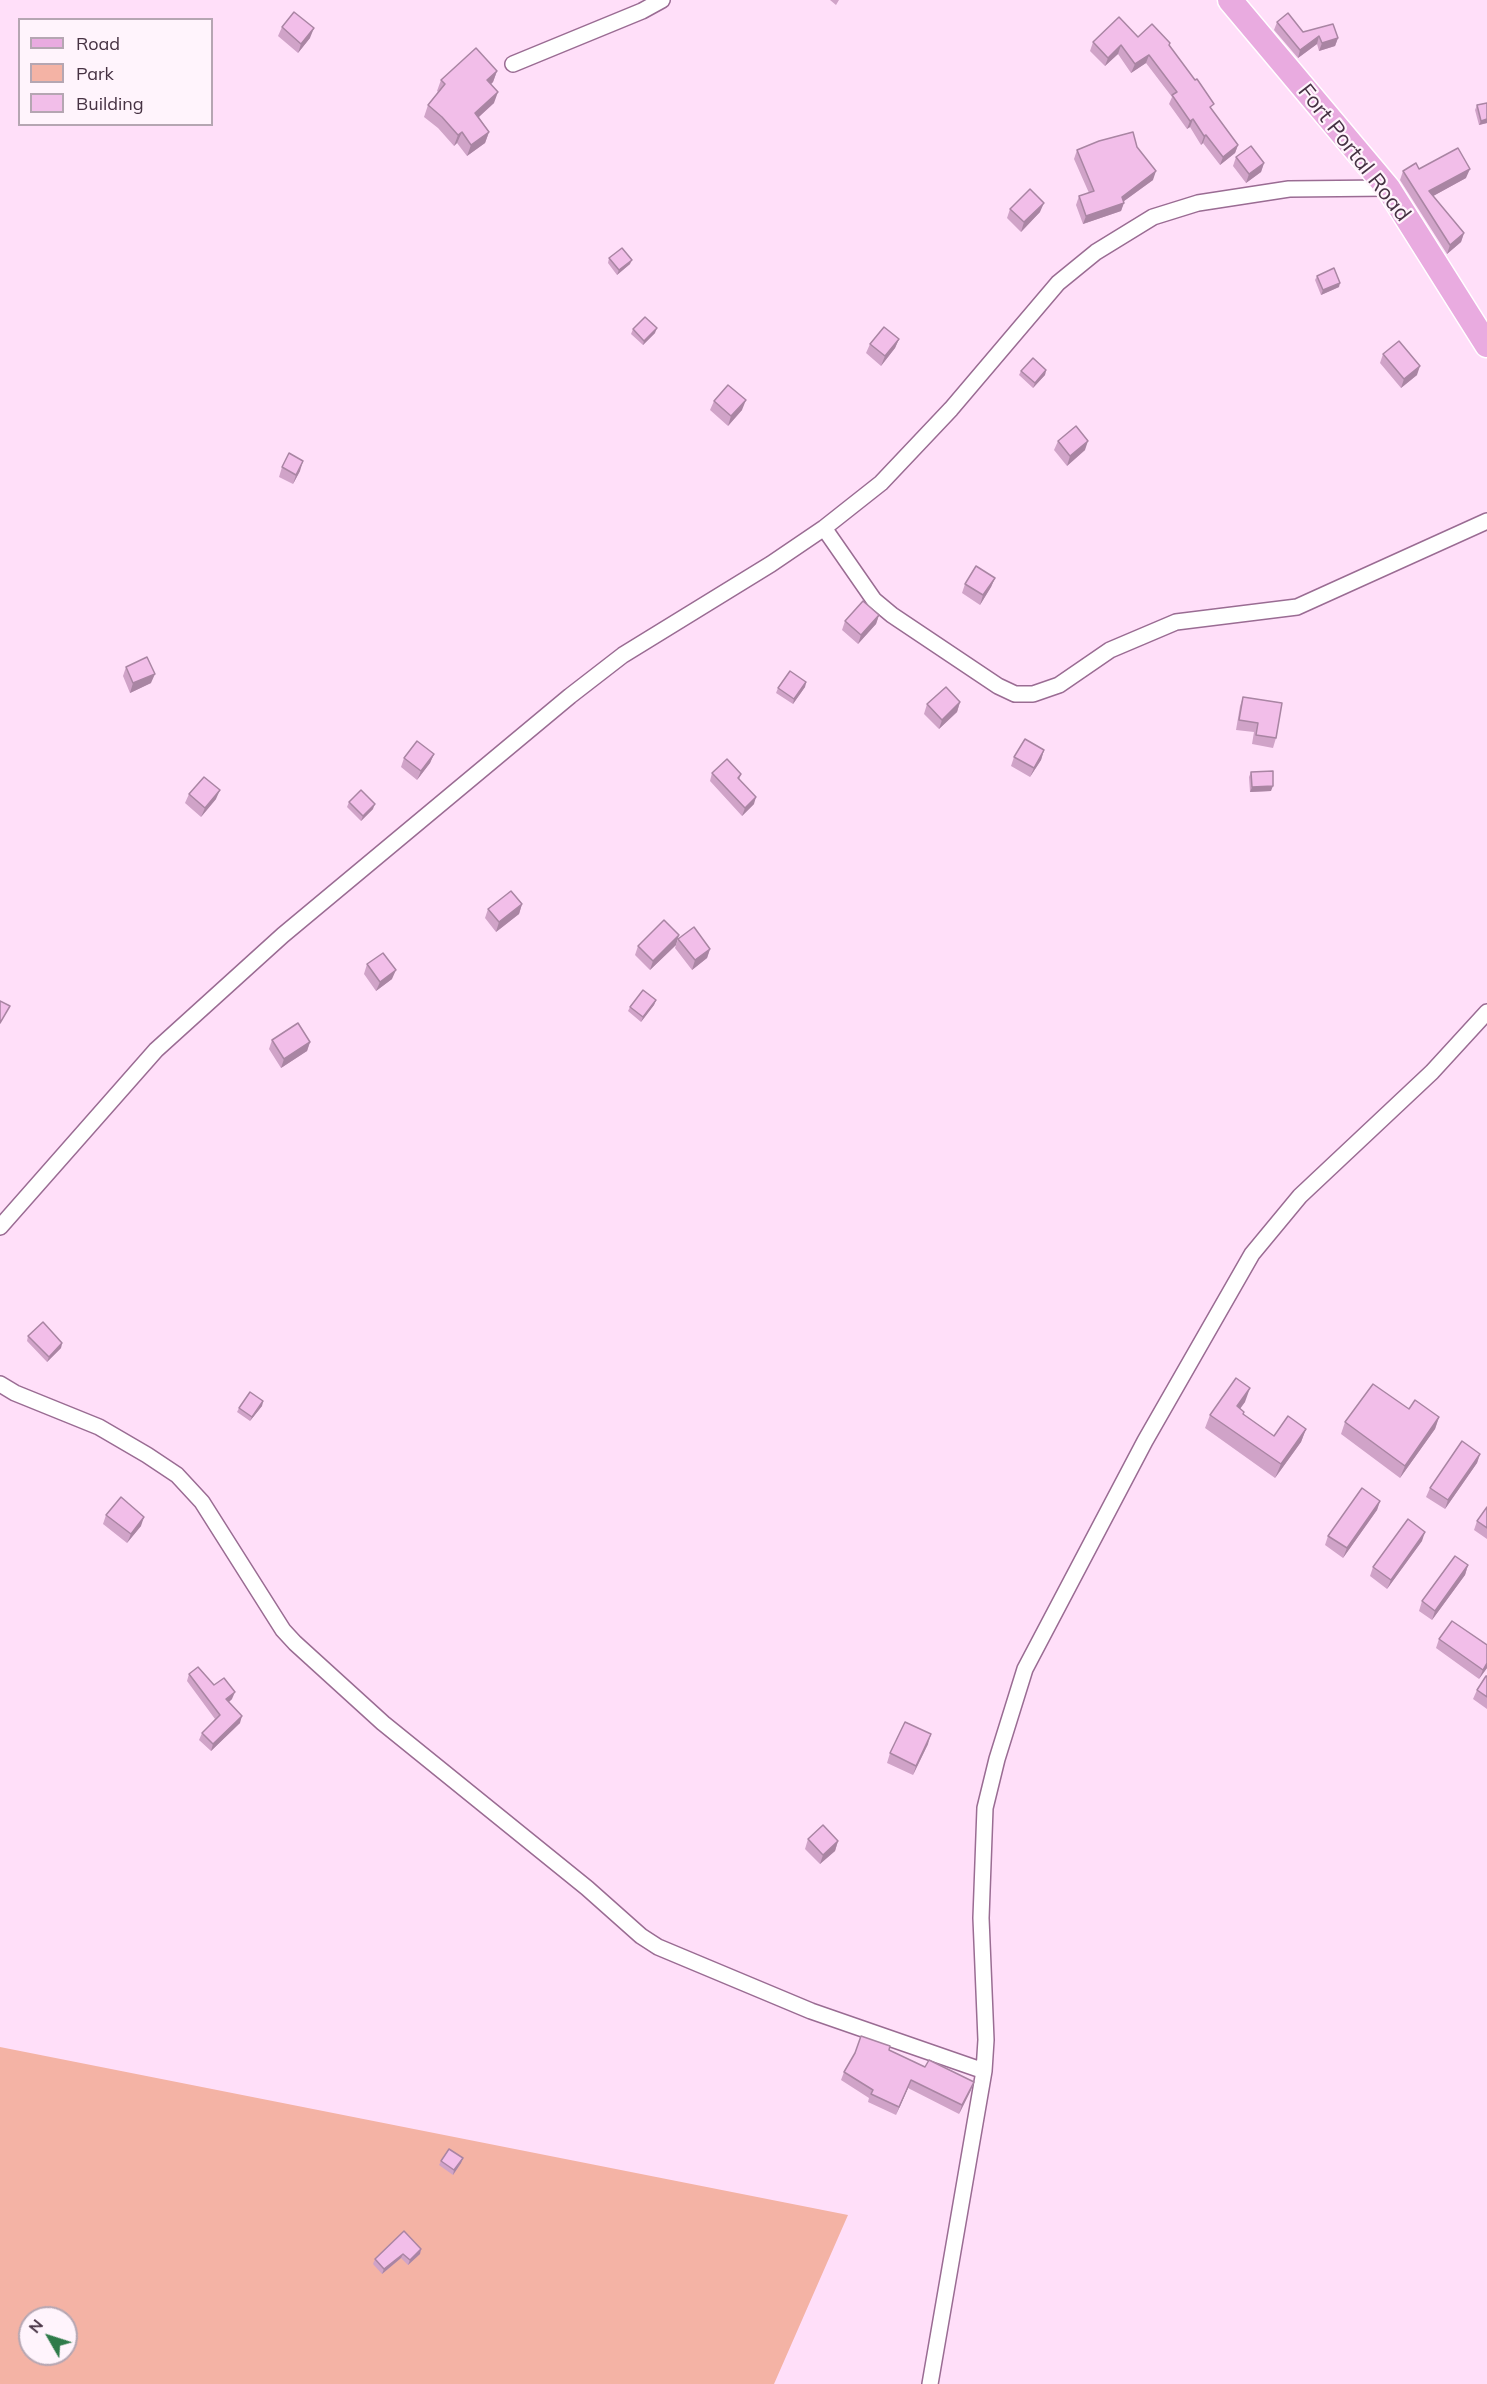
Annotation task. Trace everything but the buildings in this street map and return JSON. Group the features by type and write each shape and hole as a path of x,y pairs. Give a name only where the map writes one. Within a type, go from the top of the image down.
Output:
{"main road":[{"name":"Fort Portal Road","path":"1230,0 1388,188 1487,345"}],"street":[{"path":"513,64 642,11 662,0"},
{"path":"0,1227 156,1050 283,935 570,696 623,655 771,564 824,528 881,483 951,409 1058,283 1096,252 1130,229 1153,217 1198,203 1289,189 1388,188"},
{"path":"824,528 874,600 892,615 998,686 1015,694 1033,694 1059,685 1110,650 1176,622 1298,607 1487,521"},
{"path":"930,2384 984,2071 986,2040 981,1918 985,1808 1000,1749 1025,1669 1186,1365 1252,1254 1300,1196 1432,1072 1487,1012"},
{"path":"0,1384 15,1393 99,1427 177,1475 202,1502 283,1630 295,1643 383,1723 587,1888 642,1936 658,1947 811,2011 984,2071"}],"green space":[{"path":"0,2047 848,2215 774,2384 0,2384"}]}
